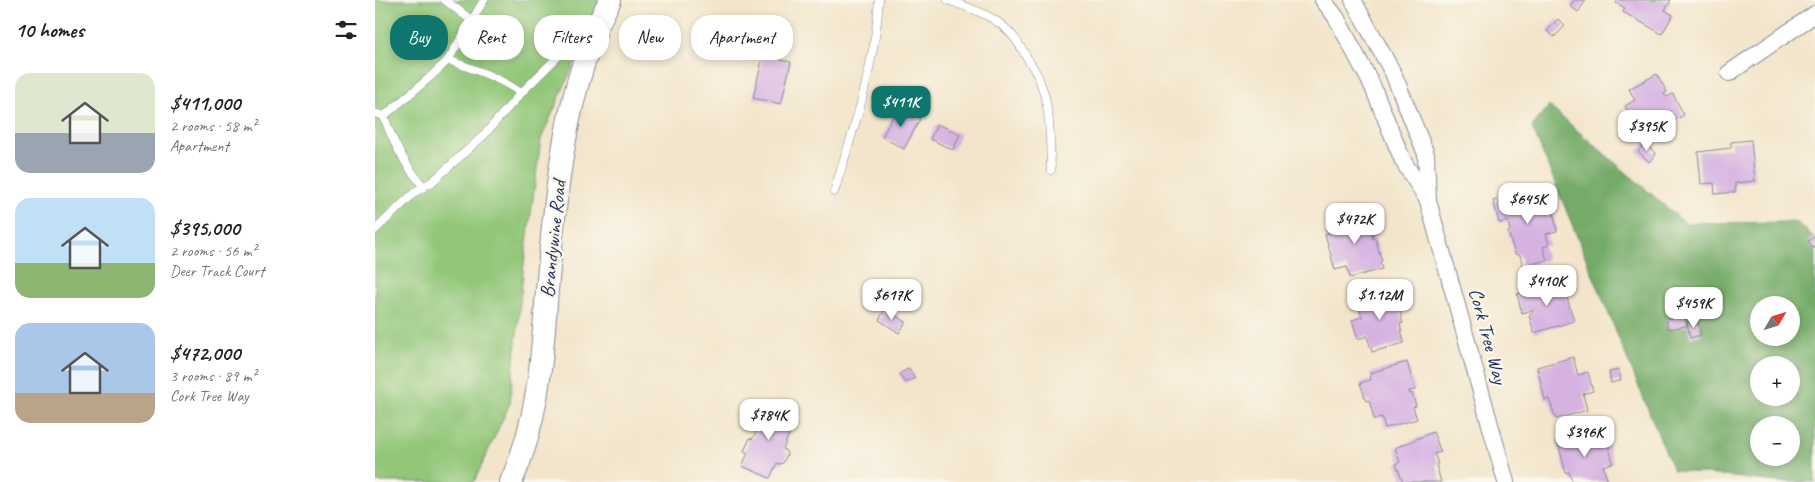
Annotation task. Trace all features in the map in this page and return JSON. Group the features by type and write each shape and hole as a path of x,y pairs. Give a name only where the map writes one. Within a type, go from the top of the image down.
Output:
{"main road":[{"name":"Brandywine Road","path":"511,482 530,427 538,392 553,236 562,164 574,94 587,51 607,5"}],"street":[{"name":"Cork Tree Way","path":"1323,0 1336,17 1372,85 1403,161 1428,201"},
{"name":"Cork Tree Way","path":"1353,0 1393,73 1426,154 1428,201 1506,482"},
{"path":"1729,73 1815,14"}],"lane":[{"path":"445,0 464,15"},
{"path":"474,15 484,0"},
{"path":"834,192 860,110 876,40 879,0"},
{"path":"948,0 989,17 1003,25 1014,36 1040,79 1049,118 1051,170"},
{"path":"375,230 415,192 433,181 483,136 607,5"},
{"path":"384,116 448,60 458,43"},
{"path":"448,60 490,75 505,82 521,94"},
{"path":"375,113 384,116"},
{"path":"384,116 394,145 402,159 424,187"}],"green space":[{"path":"375,0 602,0 595,15 534,15 534,60 576,60 541,139 523,272 510,403 474,482 375,482"},
{"path":"1549,106 1685,223 1796,222 1815,238 1815,482 1777,482 1673,470 1532,127"}],"building":[{"path":"1574,0 1586,0 1578,12 1570,6"},
{"path":"1618,0 1671,0 1665,10 1673,15 1662,34 1623,12 1625,8 1616,3"},
{"path":"1558,19 1565,26 1554,37 1547,31"},
{"path":"762,60 791,62 781,104 753,98"},
{"path":"1657,74 1667,92 1664,94 1666,97 1673,94 1684,115 1653,132 1644,117 1635,122 1625,106 1635,100 1629,89"},
{"path":"898,107 920,119 904,149 882,137"},
{"path":"937,124 960,134 953,150 930,139"},
{"path":"1751,140 1755,181 1735,183 1735,192 1715,194 1714,183 1701,184 1698,152 1731,148 1731,142"},
{"path":"1645,143 1656,154 1649,162 1638,151"},
{"path":"1521,193 1523,199 1538,195 1540,199 1550,196 1557,231 1546,234 1549,245 1543,247 1547,260 1523,266 1520,255 1515,254 1508,232 1510,231 1508,221 1499,223 1493,201"},
{"path":"1372,211 1378,232 1372,234 1382,261 1380,262 1382,269 1350,278 1347,267 1335,270 1325,234 1335,231 1332,223"},
{"path":"1815,236 1815,247 1813,248 1808,241"},
{"path":"1562,281 1574,321 1534,333 1529,315 1532,314 1533,310 1522,313 1517,294"},
{"path":"1394,290 1403,323 1400,324 1404,343 1372,352 1367,336 1358,339 1352,320 1362,317 1357,300"},
{"path":"885,309 906,322 899,333 879,320"},
{"path":"1685,316 1687,326 1668,329 1666,319"},
{"path":"1698,320 1701,335 1690,338 1687,322"},
{"path":"1573,357 1578,375 1588,372 1593,391 1583,394 1587,410 1556,419 1549,399 1545,400 1537,367"},
{"path":"1407,362 1415,390 1409,391 1409,394 1412,393 1416,406 1413,407 1417,419 1385,428 1382,417 1374,419 1369,400 1366,401 1360,383 1371,380 1370,373"},
{"path":"909,368 915,378 905,383 899,374"},
{"path":"1619,370 1621,380 1611,383 1609,372"},
{"path":"767,402 794,413 787,427 791,429 783,449 787,454 783,463 777,463 770,478 742,466 748,453 744,451 750,438 754,437 758,427 756,426"},
{"path":"1593,430 1598,447 1608,444 1613,463 1603,466 1608,482 1572,481 1569,472 1566,473 1557,440"},
{"path":"1433,432 1441,452 1434,454 1438,463 1436,464 1441,482 1403,482 1396,464 1400,462 1395,448"}]}
